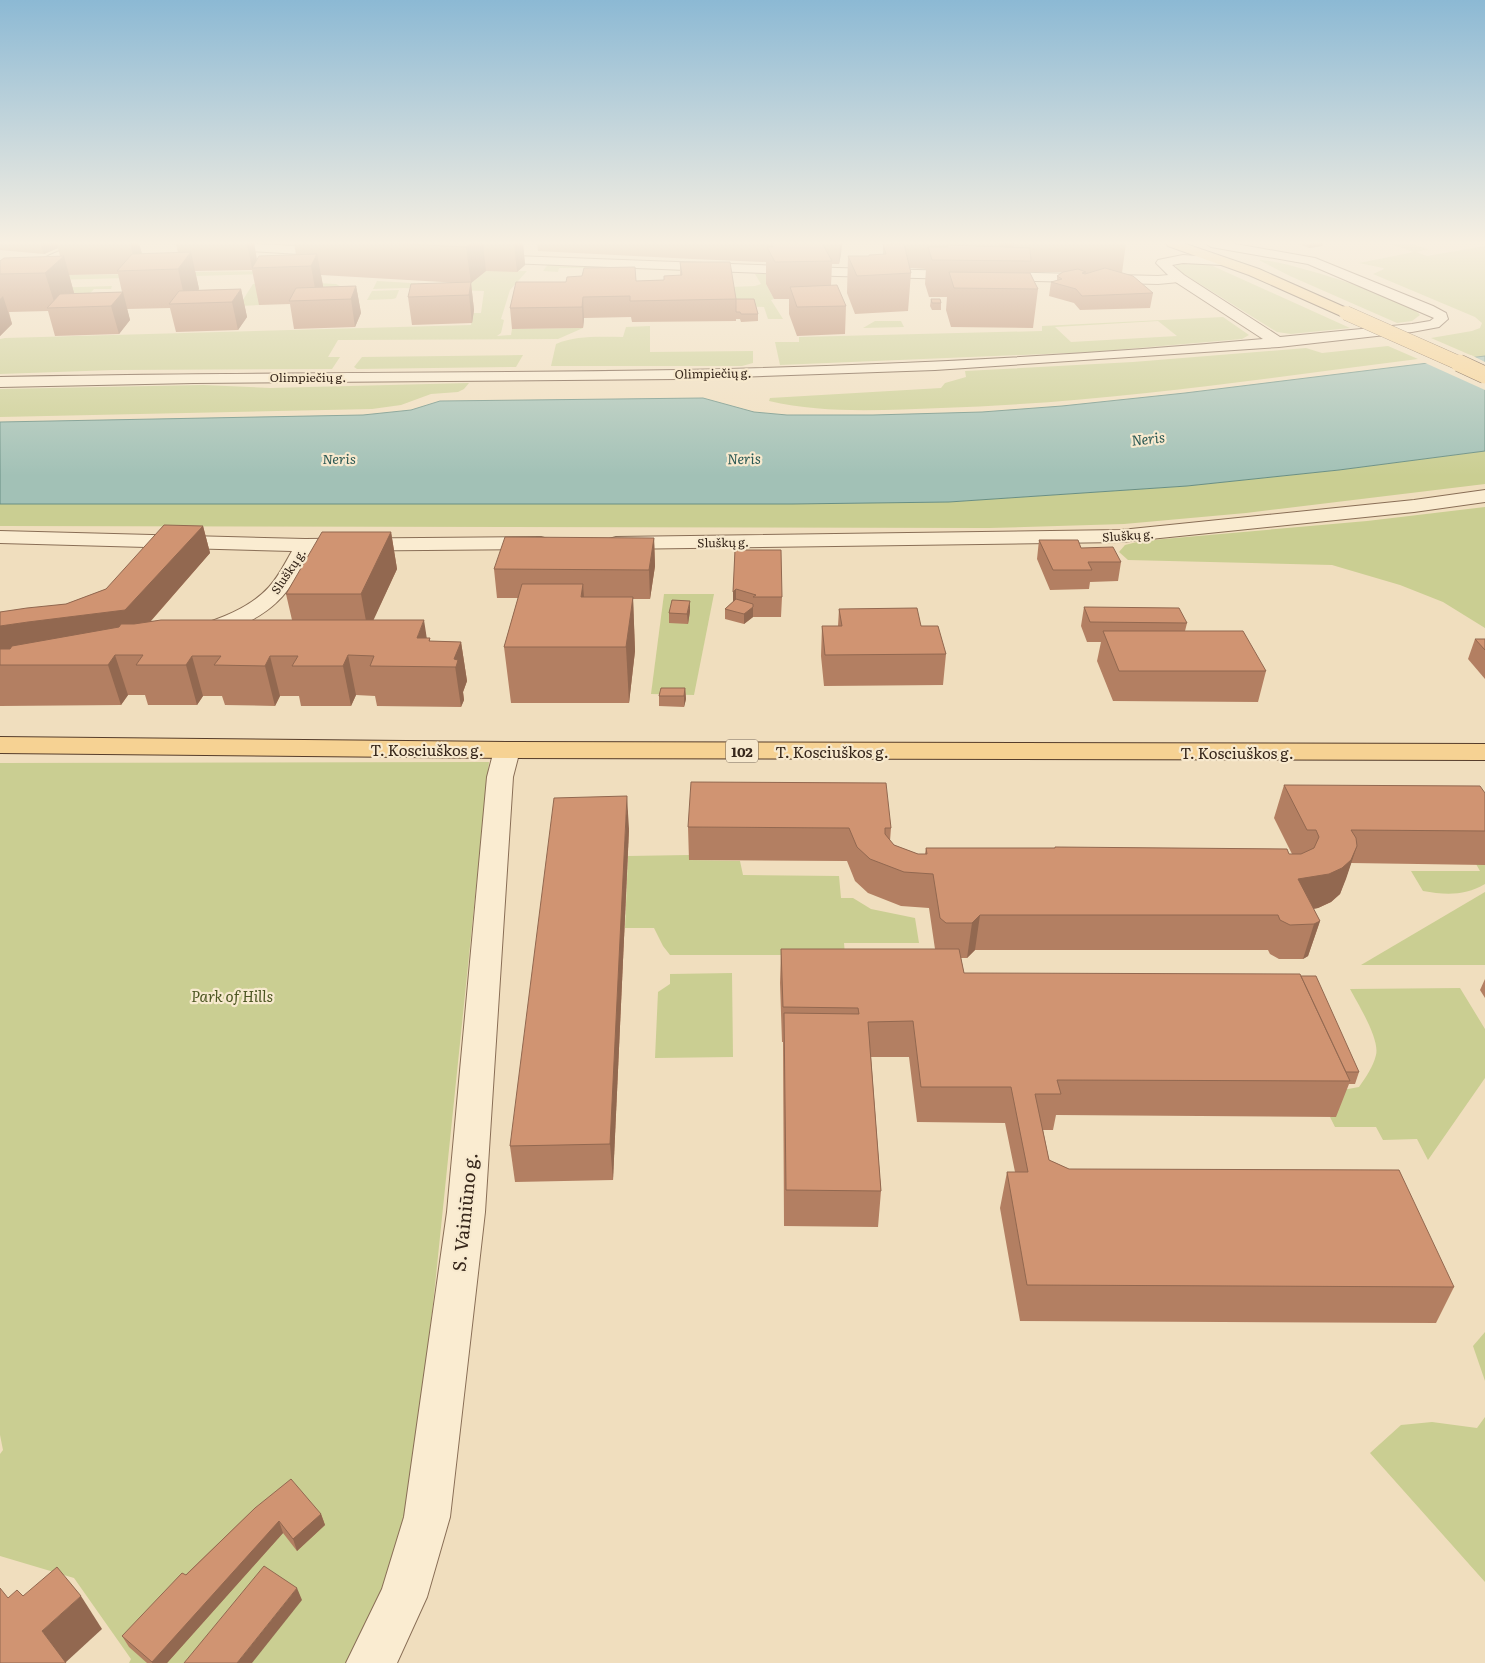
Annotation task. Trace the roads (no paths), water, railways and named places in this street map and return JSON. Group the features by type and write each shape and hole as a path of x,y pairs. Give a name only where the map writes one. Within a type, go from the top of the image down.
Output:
{"main road":[{"path":"1363,321 1485,375"},
{"name":"T. Kosciuškos g.","path":"0,746 507,750 1485,752"}],"street":[{"path":"1246,321 1279,342"},
{"name":"Olimpiečių g.","path":"0,382 114,378 772,372 1023,361 1279,342 1424,326 1439,321"},
{"name":"Sluškų g.","path":"598,543 1121,536 1414,506 1485,496"},
{"path":"0,537 305,545"},
{"name":"Sluškų g.","path":"181,638 220,626 261,605 277,592 305,545 558,543"},
{"name":"S. Vainiūno g.","path":"371,1663 403,1597 427,1517 466,1212 500,776 507,750"}],"water":[{"name":"Neris","path":"1485,356 1485,451 1339,470 1187,486 949,502 792,504 0,504 0,422 363,415 411,410 440,401 703,398 754,412 787,415 982,412 1185,393"}],"park label":[{"name":"Park of Hills","path":"232,995"}]}
